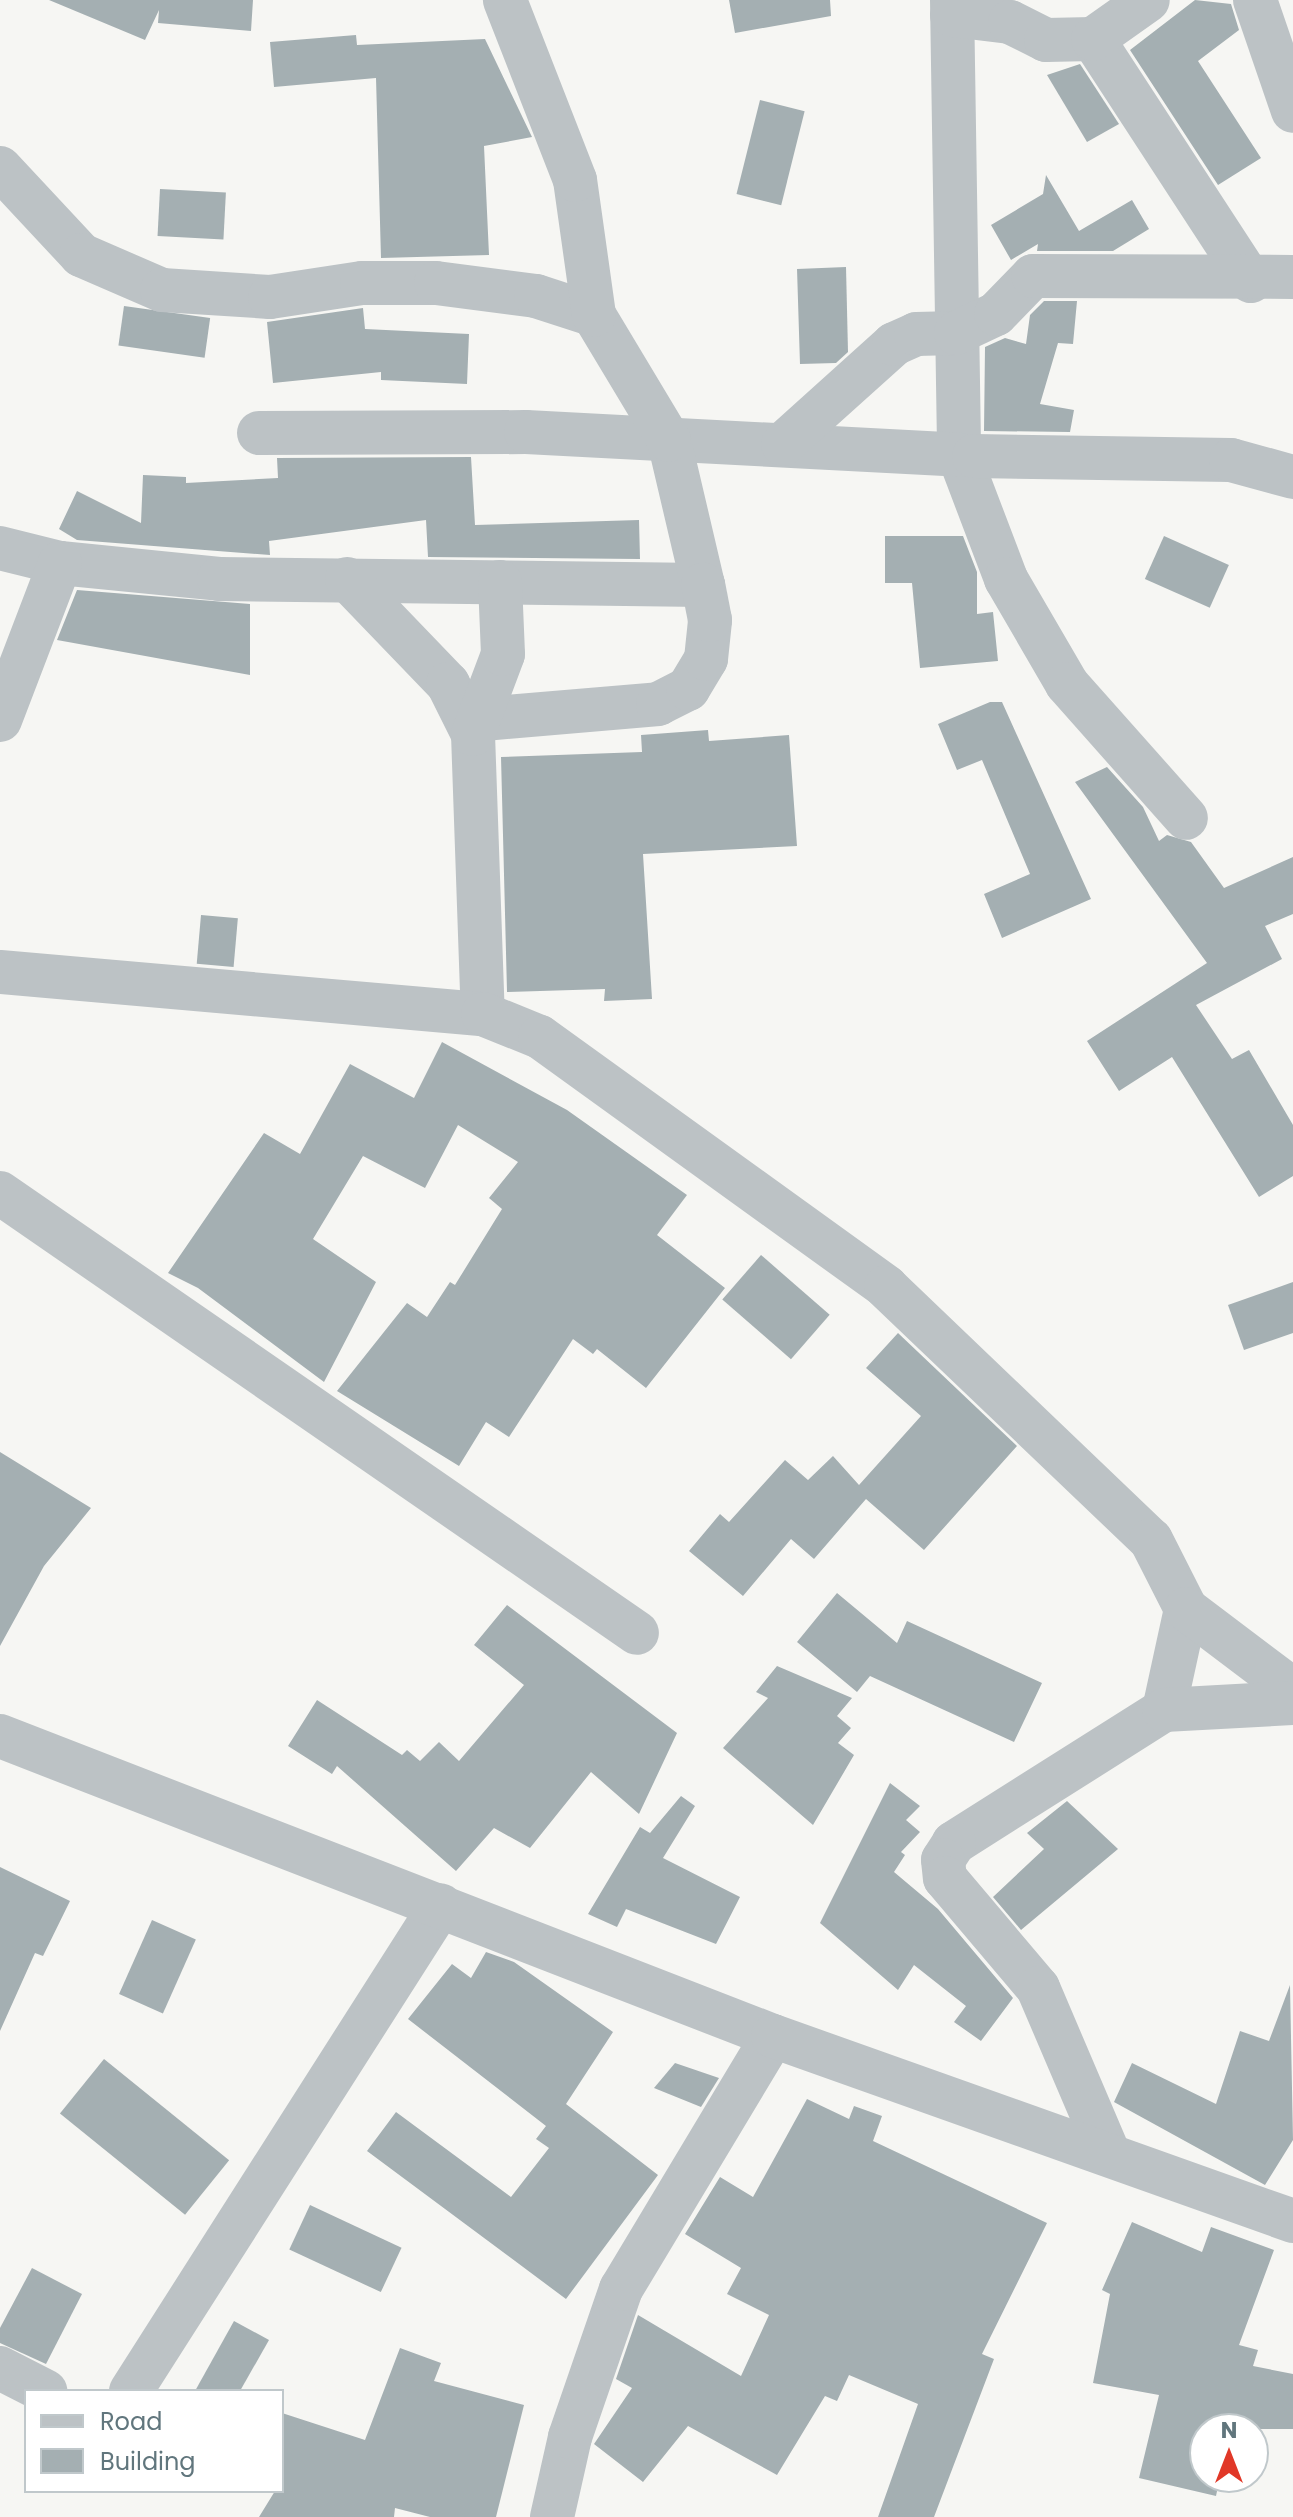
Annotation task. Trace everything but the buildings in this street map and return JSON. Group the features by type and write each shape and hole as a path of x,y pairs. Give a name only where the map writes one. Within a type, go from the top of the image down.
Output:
{"street":[{"path":"478,726 658,704 688,689 706,659 710,620 669,440 594,315 575,180 505,0"},
{"path":"1148,0 1093,39 1046,40 1010,22 952,7 956,333 966,455 1006,579 1067,684 1186,818"},
{"path":"1255,0 1293,111"},
{"path":"1093,39 1272,279"},
{"path":"0,168 81,255 162,290 270,297 362,283 436,283 536,296 594,315"},
{"path":"783,444 894,344 916,334 956,333 996,314 1033,276 1272,279"},
{"path":"259,433 526,432 966,455 1231,460 1293,477"},
{"path":"0,548 60,563 219,579 703,585"},
{"path":"0,720 60,563"},
{"path":"347,579 448,684 478,726"},
{"path":"483,1014 478,726 503,654 500,582"},
{"path":"0,972 483,1014 540,1037 886,1287 1151,1540 1186,1609 1293,1690"},
{"path":"0,1193 637,1633"},
{"path":"1164,1710 1186,1609"},
{"path":"1108,2152 1038,1988 945,1878 943,1860 954,1843 1164,1710 1293,1703"},
{"path":"0,1736 773,2036 1108,2152 1293,2221"},
{"path":"132,2389 441,1905"},
{"path":"552,2517 570,2437 621,2289 773,2036"},
{"path":"0,2368 41,2389"}]}
